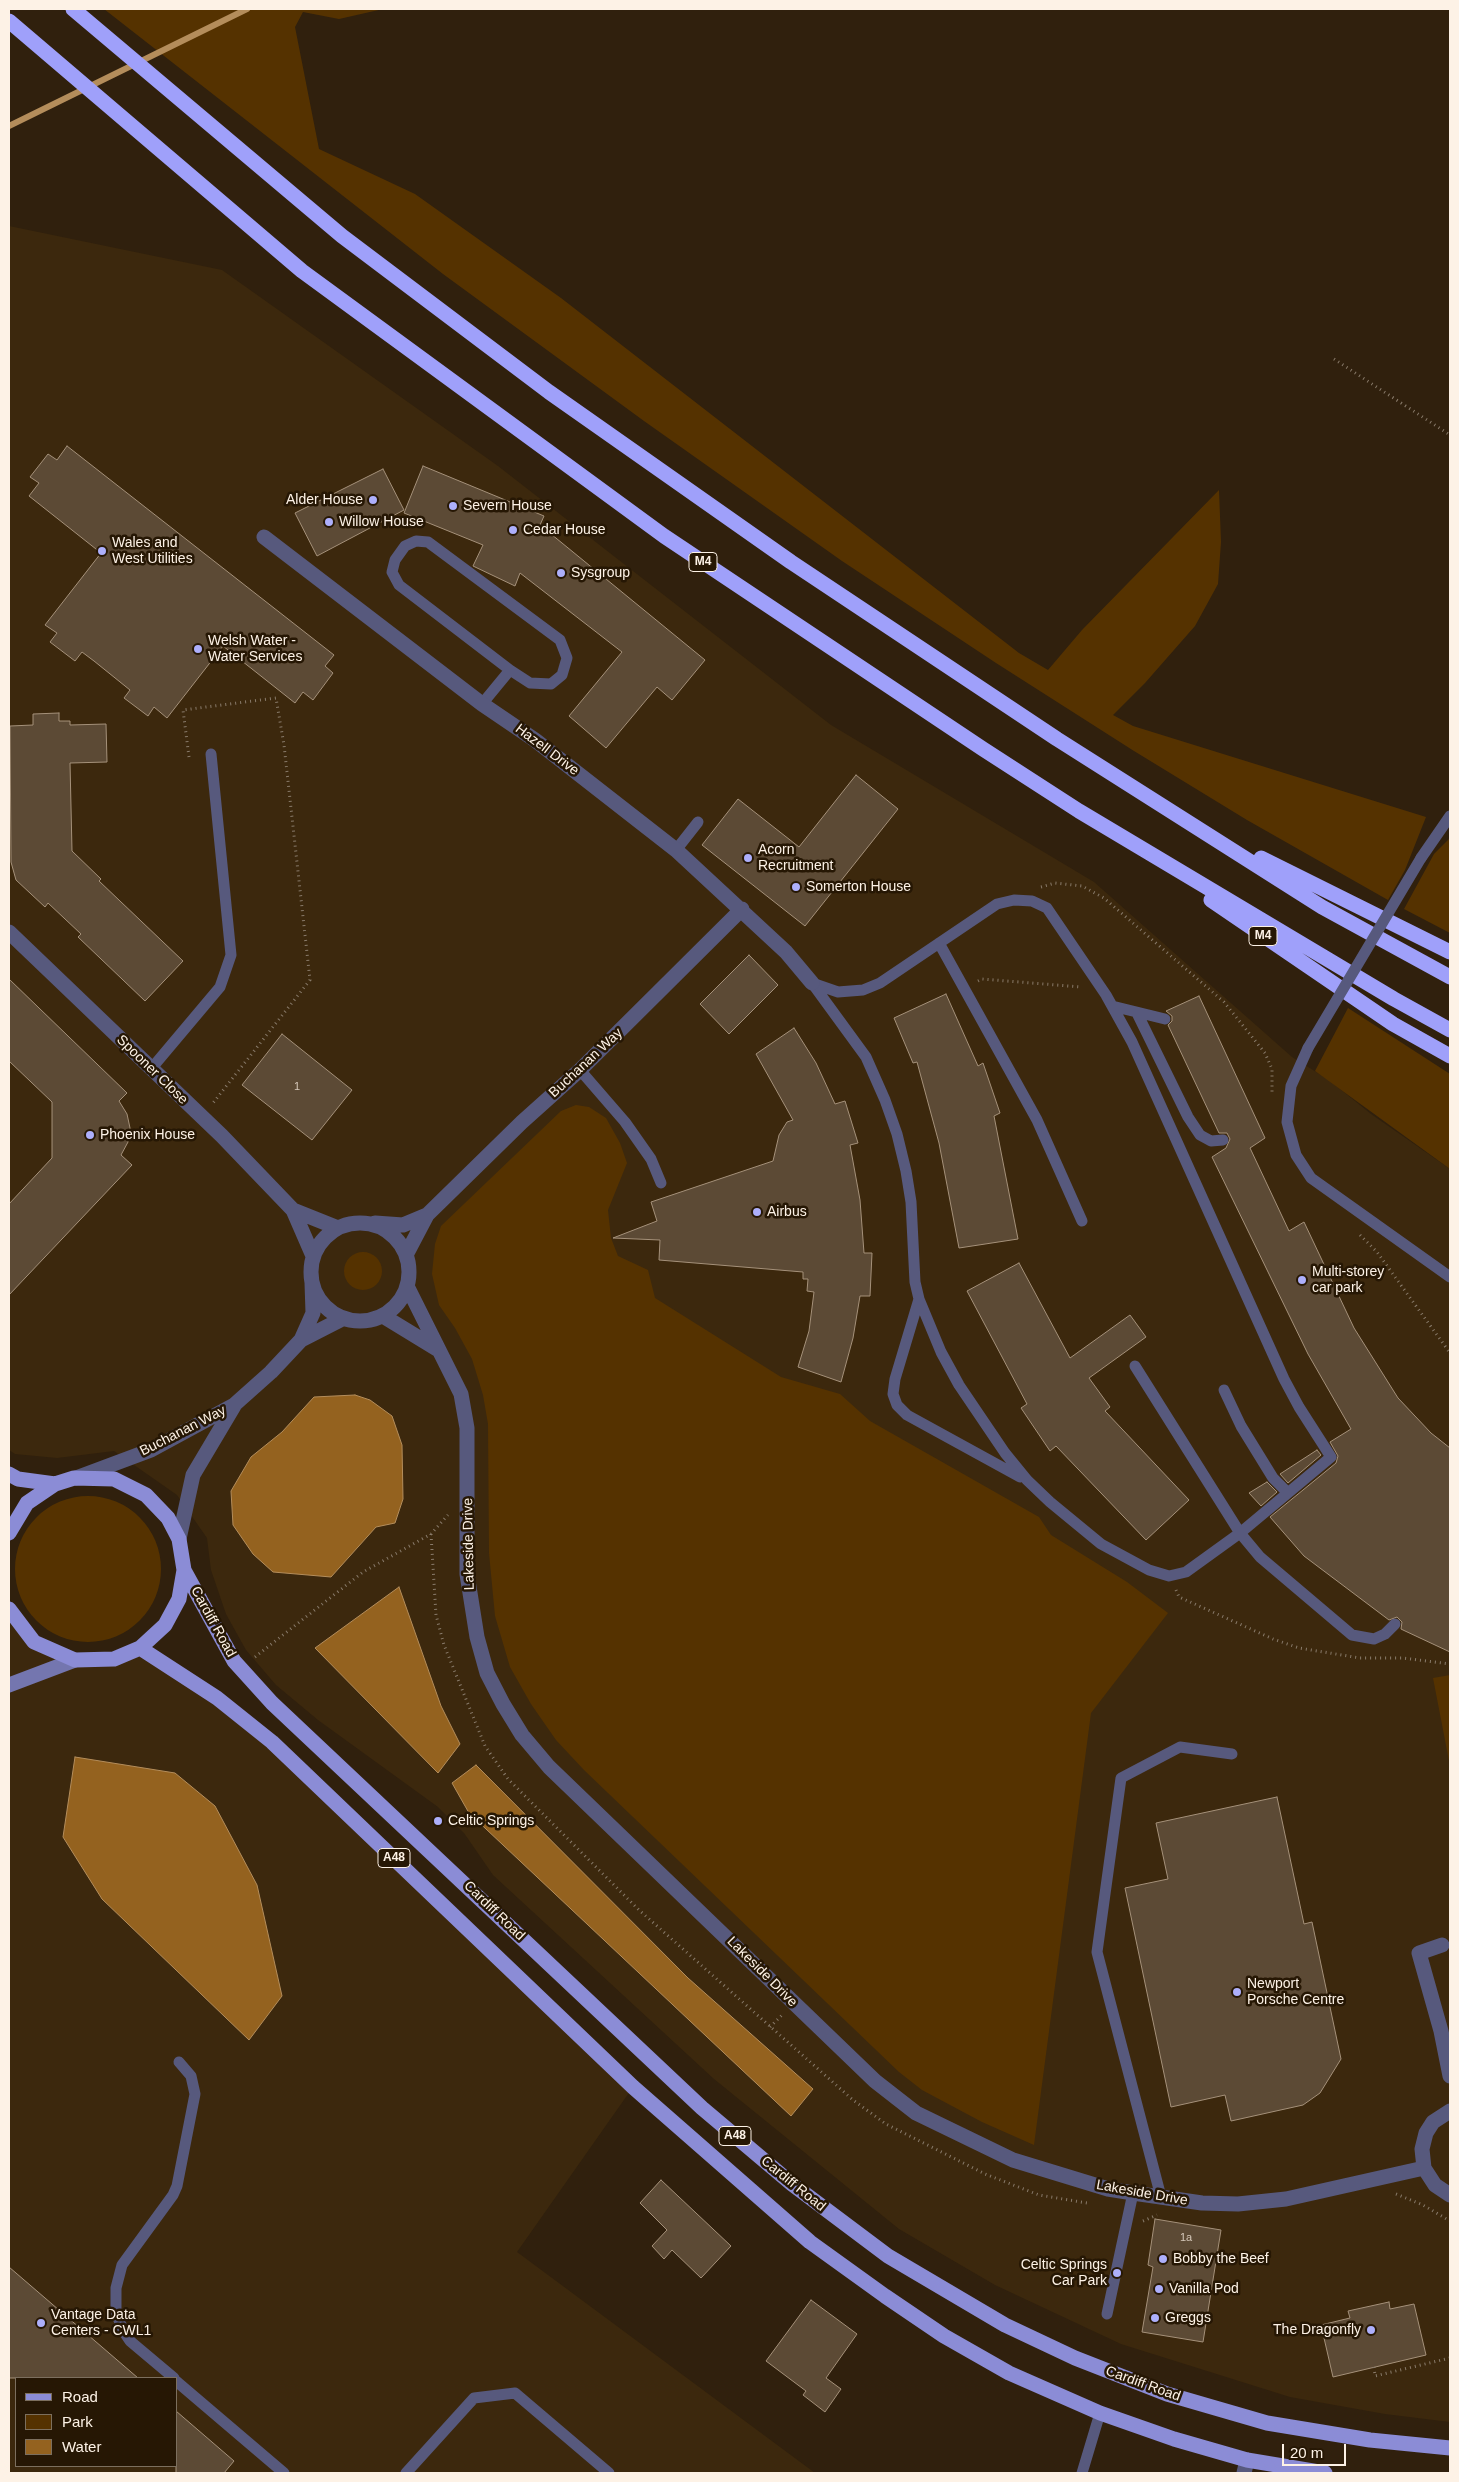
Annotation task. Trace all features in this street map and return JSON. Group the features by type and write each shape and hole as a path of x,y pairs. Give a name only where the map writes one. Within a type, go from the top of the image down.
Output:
{"highway":[{"path":"73,9 342,236 549,392 791,562 1057,739 1322,907 1450,978"},
{"name":"M4","path":"9,21 302,271 664,536 983,750 1079,811 1385,994 1450,1030"},
{"name":"M4","path":"1079,811 1393,1024 1450,1056"},
{"path":"1192,824 1450,952"}],"main road":[{"name":"Cardiff Road","path":"9,1474 18,1479 55,1484"},
{"name":"Cardiff Road","path":"9,1533 27,1503 55,1484 74,1478 114,1480 146,1495 168,1518 179,1539 184,1570 179,1599 165,1626 140,1648 114,1659 75,1660 34,1642 9,1609"},
{"name":"Cardiff Road","path":"184,1570 234,1661 272,1703 702,2108 792,2184 888,2256 1004,2325 1075,2358 1167,2394 1267,2422 1370,2440 1450,2448"},
{"name":"A48","path":"140,1648 217,1698 272,1742 633,2087 810,2242 944,2336 1008,2373 1100,2413 1246,2466 1325,2473"}],"street":[{"name":"Hazell Drive","path":"264,537 482,704 535,740 676,850 742,909 786,952 812,983"},
{"name":"Buchanan Way","path":"406,1255 427,1215 522,1122 580,1070 742,909"},
{"name":"Spooner Close","path":"9,932 202,1118 293,1210 313,1256"},
{"name":"Spooner Close","path":"293,1210 338,1228"},
{"name":"Buchanan Way","path":"301,1340 313,1313 310,1270 313,1256 322,1240 338,1228 353,1223 403,1225 427,1215"},
{"path":"312,1284 318,1298 328,1310 342,1318 356,1322 370,1321 383,1316 398,1303 407,1286 409,1270 406,1255 398,1240 385,1229 369,1223"},
{"name":"Lakeside Drive","path":"407,1286 461,1394 467,1428 467,1574 477,1637 487,1673 503,1704 522,1735 549,1767 828,2038 916,2113 1012,2160 1108,2189 1202,2203 1238,2204 1286,2199 1424,2168"},
{"path":"383,1316 441,1352"},
{"name":"Buchanan Way","path":"74,1478 151,1450 234,1405 271,1372 301,1340 342,1318"},
{"name":"Buchanan Way","path":"179,1539 193,1475 234,1405"},
{"path":"9,1685 75,1660"},
{"path":"1442,1945 1418,1953 1441,2031 1450,2076"},
{"path":"1450,2110 1433,2122 1426,2133 1422,2149 1424,2168 1435,2185 1450,2195"}],"lane":[{"path":"416,541 428,542 560,640 567,658 562,675 551,684 530,683 510,670 400,585 392,572 395,560 405,546 416,541"},
{"path":"482,704 510,670"},
{"path":"151,1069 220,987 231,955 211,754"},
{"path":"1450,816 1421,858 1308,1048 1291,1086 1287,1122 1296,1155 1311,1178 1450,1277"},
{"path":"676,850 698,822"},
{"path":"1014,900 1032,901 1047,908 1102,988 1112,1006 1158,1095 1284,1379 1298,1407 1331,1457 1240,1533 1186,1572 1169,1576 1149,1570 1101,1544 1050,1502 1027,1480 1005,1453 959,1385 941,1352 919,1299 915,1282 911,1202 897,1134 866,1057 812,983 838,992 863,990 880,983 997,904 1014,900"},
{"path":"939,943 1037,1120 1082,1221"},
{"path":"1112,1006 1165,1019"},
{"path":"1137,1012 1188,1117 1200,1135 1211,1141 1222,1140"},
{"path":"580,1070 651,1158 661,1183"},
{"path":"919,1299 895,1379 893,1394 896,1405 908,1415 1027,1480"},
{"path":"1135,1366 1240,1533 1260,1557 1352,1635 1374,1639 1385,1634 1395,1624"},
{"path":"1224,1390 1241,1426 1273,1478 1287,1492"},
{"path":"1161,2197 1097,1952 1121,1778 1180,1747 1232,1754"},
{"path":"173,2377 130,2341 124,2332 116,2313 116,2288 122,2266 173,2195 177,2186 194,2094 191,2076 180,2062"},
{"path":"1107,2314 1133,2193"},
{"path":"178,2382 284,2473"},
{"path":"406,2473 474,2398 515,2393 609,2473"},
{"path":"1082,2473 1100,2413"}],"path":[{"path":"1334,359 1450,435"},
{"path":"189,757 183,710 276,698 284,745 310,980 202,1118"},
{"path":"1014,900 1054,883 1082,886 1104,898 1224,1002 1245,1026 1265,1053 1272,1069 1272,1102"},
{"path":"964,988 982,979 1102,988"},
{"path":"1358,1233 1377,1252 1450,1353"},
{"path":"240,1668 363,1572 431,1534 451,1512"},
{"path":"1169,1576 1180,1597 1299,1648 1360,1658 1403,1658 1450,1664"},
{"path":"1374,2367 1376,2376 1450,2358"}],"shaded area":[{"path":"9,226 222,270 498,466 831,725 1094,882 1292,1057 1329,1080 1371,1114 1450,1169 1450,2422 1385,2414 1290,2397 1121,2344 995,2285 899,2229 714,2079 493,1875 464,1833 438,1807 318,1720 276,1685 246,1650 226,1614 211,1570 207,1538 177,1495 114,1451 57,1458 15,1454 9,1450"},
{"path":"9,1609 34,1642 75,1660 140,1648 217,1698 633,2087 517,2252 815,2473 9,2473"}],"green space":[{"path":"104,9 383,9 339,19 303,12 295,27 319,149 415,194 561,298 1019,653 1048,670 1082,630 1219,490 1221,542 1218,584 1195,626 1145,683 1113,715 1133,726 1426,817 1405,870 1388,900 1247,820 1134,751 996,663 842,561 644,421 443,274"},
{"path":"1450,838 1450,933 1404,909 1434,854"},
{"path":"1348,1008 1450,1074 1450,1169 1315,1071"},
{"path":"576,1105 589,1107 606,1118 620,1143 627,1163 608,1210 611,1238 618,1256 648,1270 655,1298 781,1377 840,1394 870,1421 1039,1517 1051,1535 1127,1582 1168,1613 1091,1713 1034,2145 982,2122 922,2090 899,2072 584,1770 556,1740 531,1704 510,1667 495,1616 489,1553 488,1424 483,1395 472,1359 455,1328 439,1305 432,1274 435,1244 441,1226 561,1111"},
{"path":"363,1252 377,1257 382,1271 377,1285 363,1290 349,1285 344,1271 349,1257"},
{"path":"88,1496 116,1502 140,1517 155,1541 161,1569 155,1597 140,1621 116,1636 88,1642 60,1636 36,1621 21,1597 15,1569 21,1541 36,1517 60,1502"},
{"path":"1450,1675 1450,1766 1433,1678"}],"water":[{"path":"355,1395 370,1400 392,1416 402,1445 403,1499 395,1523 376,1527 331,1577 273,1572 253,1554 233,1525 231,1491 251,1457 282,1432 314,1397"},
{"path":"399,1587 441,1706 460,1744 438,1773 315,1648"},
{"path":"75,1757 175,1773 215,1806 257,1885 282,1996 249,2040 102,1899 63,1837"},
{"path":"476,1765 688,1978 813,2089 791,2116 469,1813 452,1783"}],"building":[{"path":"67,446 334,655 325,666 333,673 313,700 303,692 295,703 223,646 167,718 154,707 148,716 124,698 130,690 94,661 82,652 75,661 50,642 57,633 45,625 101,553 29,496 39,483 30,477 48,454 57,460"},
{"path":"423,466 544,516 540,525 705,660 672,700 657,687 606,748 569,716 622,652 520,573 515,586 473,566 483,545 404,513"},
{"path":"383,469 404,510 317,556 295,513"},
{"path":"59,713 59,721 70,721 70,725 106,724 107,762 70,763 72,851 101,879 99,881 183,961 145,1001 78,937 81,934 48,903 45,907 16,880 11,862 10,726 33,725 33,714"},
{"name":"Somerton House","path":"856,775 898,809 805,926 702,845 738,799 799,847"},
{"path":"749,955 778,985 729,1034 700,1004"},
{"name":"Phoenix House","path":"9,979 127,1093 119,1101 127,1114 130,1128 128,1142 121,1155 132,1165 9,1295 9,1204 52,1158 52,1102 9,1061"},
{"path":"946,994 978,1066 983,1063 1000,1113 994,1116 1018,1239 959,1248 939,1143 917,1062 913,1063 894,1018"},
{"name":"Multi-storey car park","path":"1199,996 1265,1138 1250,1148 1289,1231 1304,1222 1354,1328 1398,1398 1431,1433 1450,1448 1450,1652 1401,1629 1402,1622 1397,1617 1389,1620 1304,1556 1270,1517 1336,1463 1338,1456 1330,1442 1351,1429 1308,1354 1212,1157 1226,1148 1230,1139 1227,1133 1219,1133 1168,1025 1172,1021 1172,1016 1166,1011"},
{"name":"Airbus","path":"794,1028 816,1063 835,1104 845,1101 858,1143 850,1145 860,1200 864,1253 872,1253 870,1296 860,1296 853,1338 841,1382 798,1367 809,1331 814,1292 807,1291 808,1279 803,1279 803,1272 659,1260 660,1240 613,1238 657,1221 651,1202 773,1161 779,1135 787,1122 793,1120 756,1054"},
{"path":"282,1034 352,1090 312,1140 242,1085"},
{"path":"1019,1263 1070,1358 1130,1315 1146,1337 1089,1378 1110,1407 1105,1411 1189,1500 1146,1540 1056,1446 1050,1451 1021,1408 1027,1404 967,1291"},
{"path":"1317,1450 1321,1455 1288,1483 1280,1474"},
{"path":"1267,1482 1277,1492 1261,1506 1249,1493"},
{"name":"Newport Porsche Centre","path":"1277,1797 1304,1924 1312,1922 1341,2059 1320,2093 1303,2105 1231,2121 1225,2095 1171,2107 1125,1888 1168,1879 1156,1823"},
{"path":"661,2180 731,2246 701,2278 672,2250 664,2259 652,2246 667,2230 640,2203"},
{"path":"1155,2219 1221,2230 1203,2342 1142,2332 1153,2267 1148,2265"},
{"name":"Vantage Data Centers - CWL1","path":"9,2267 137,2377 15,2377 9,2378"},
{"path":"811,2300 857,2334 826,2378 841,2389 825,2412 803,2395 806,2391 766,2361"},
{"path":"1389,2302 1390,2309 1414,2304 1426,2355 1333,2377 1321,2325 1350,2318 1348,2311"},
{"path":"178,2413 234,2461 224,2473 176,2473 176,2467 178,2467"}],"waterway":[{"path":"9,126 247,9"}],"place":[{"name":"Alder House","path":"373,500"},
{"name":"Severn House","path":"453,506"},
{"name":"Willow House","path":"329,522"},
{"name":"Cedar House","path":"513,530"},
{"name":"Wales and West Utilities","path":"102,551"},
{"name":"Sysgroup","path":"561,573"},
{"name":"Welsh Water - Water Services","path":"198,649"},
{"name":"Acorn Recruitment","path":"748,858"},
{"name":"Somerton House","path":"796,887"},
{"name":"Phoenix House","path":"90,1135"},
{"name":"Airbus","path":"757,1212"},
{"name":"Multi-storey car park","path":"1302,1280"},
{"name":"Celtic Springs","path":"438,1821"},
{"name":"Newport Porsche Centre","path":"1237,1992"},
{"name":"Bobby the Beef","path":"1163,2259"},
{"name":"Celtic Springs Car Park","path":"1117,2273"},
{"name":"Vanilla Pod","path":"1159,2289"},
{"name":"Greggs","path":"1155,2318"},
{"name":"Vantage Data Centers - CWL1","path":"41,2323"},
{"name":"The Dragonfly","path":"1371,2330"}]}
